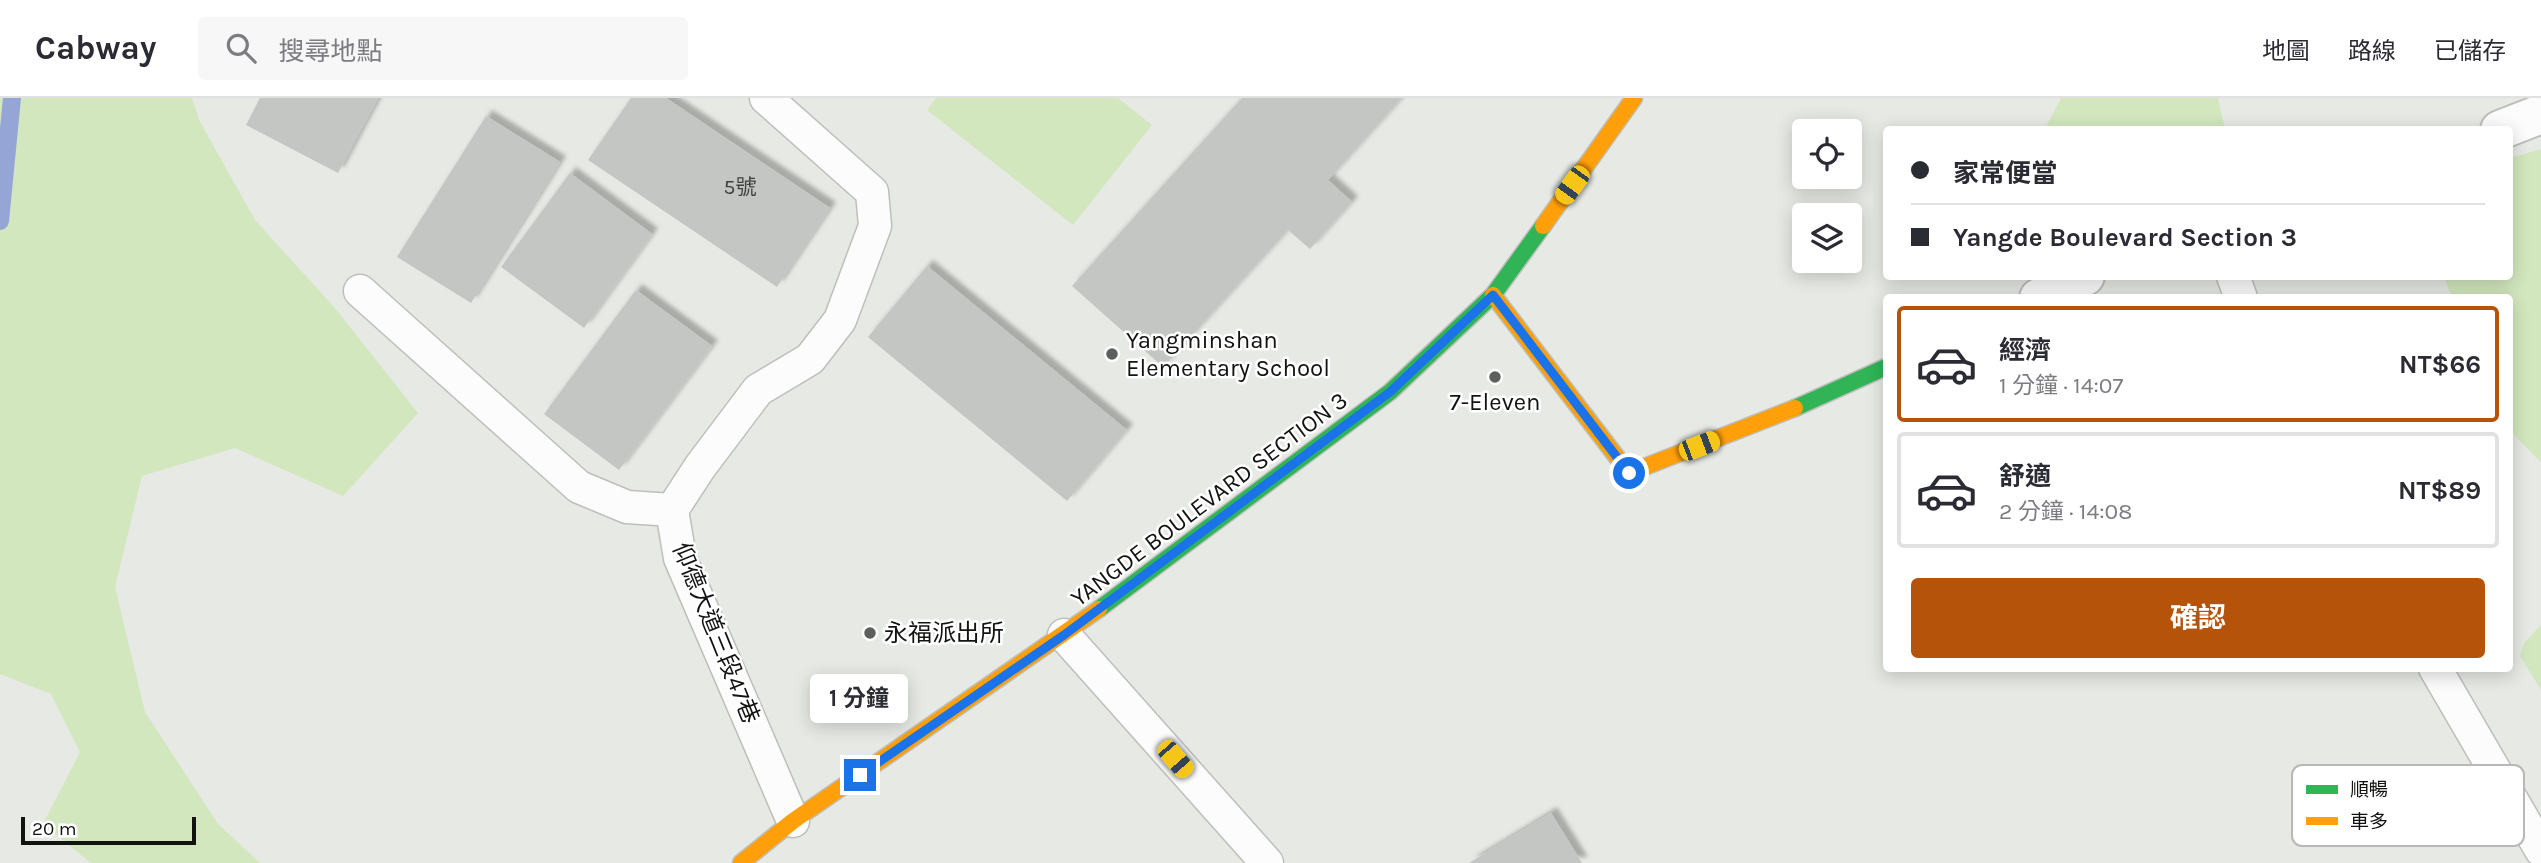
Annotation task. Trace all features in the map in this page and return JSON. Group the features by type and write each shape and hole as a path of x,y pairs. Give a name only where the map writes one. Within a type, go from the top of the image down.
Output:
{"main road":[{"name":"YANGDE BOULEVARD SECTION 3","path":"741,863 793,821 1064,635 1390,392 1493,295 1634,98"},
{"path":"1493,295 1629,473 1815,400 1883,368"}],"street":[{"path":"2510,126 2541,114"},
{"path":"2047,294 2077,280"}],"lane":[{"name":"仰德大道三段47巷","path":"766,98 872,192 875,226 840,320 810,359 758,390 700,467 672,510 680,558 793,821"},
{"path":"360,291 579,487 627,508 672,510"},
{"path":"1064,635 1267,863"},
{"path":"2437,672 2491,765"},
{"path":"2524,821 2541,850"}],"green space":[{"path":"0,98 192,98 199,120 255,220 334,307 418,413 343,496 235,448 142,476 115,587 145,712 218,824 260,863 91,863 43,824 80,752 51,694 0,674"},
{"path":"936,98 1118,98 1152,125 1073,225 927,110"},
{"path":"2061,98 2218,98 2224,126 2047,126"},
{"path":"2541,149 2541,462 2513,434 2513,294 2451,294 2445,280 2513,280 2513,157"},
{"path":"2541,625 2541,690 2520,656 2524,643"}],"building":[{"path":"260,98 378,98 338,173 246,125"},
{"path":"631,98 666,98 830,208 777,287 588,160"},
{"path":"1242,98 1402,98 1328,180 1352,202 1310,249 1288,230 1163,367 1072,286"},
{"path":"486,116 560,162 471,303 397,257"},
{"path":"570,173 652,234 584,328 501,267"},
{"path":"927,266 1127,430 1067,501 868,337"},
{"path":"636,290 712,346 619,470 544,414"},
{"path":"1551,813 1582,863 1469,863"}],"waterway":[{"path":"0,221 12,98"}],"traffic: fast":[{"path":"1099,609 1390,392 1493,295 1543,226"},
{"path":"1795,408 1883,368"}],"traffic: slow":[{"path":"1543,226 1634,98"},
{"path":"1493,295 1629,473 1795,408"},
{"path":"741,863 793,821 1099,609"}],"place":[{"name":"Yangminshan Elementary School","path":"1112,354"},
{"name":"7-Eleven","path":"1495,377"},
{"name":"永福派出所","path":"870,633"}],"route":[{"path":"860,775 1064,635 1390,392 1493,295 1629,473"}]}
